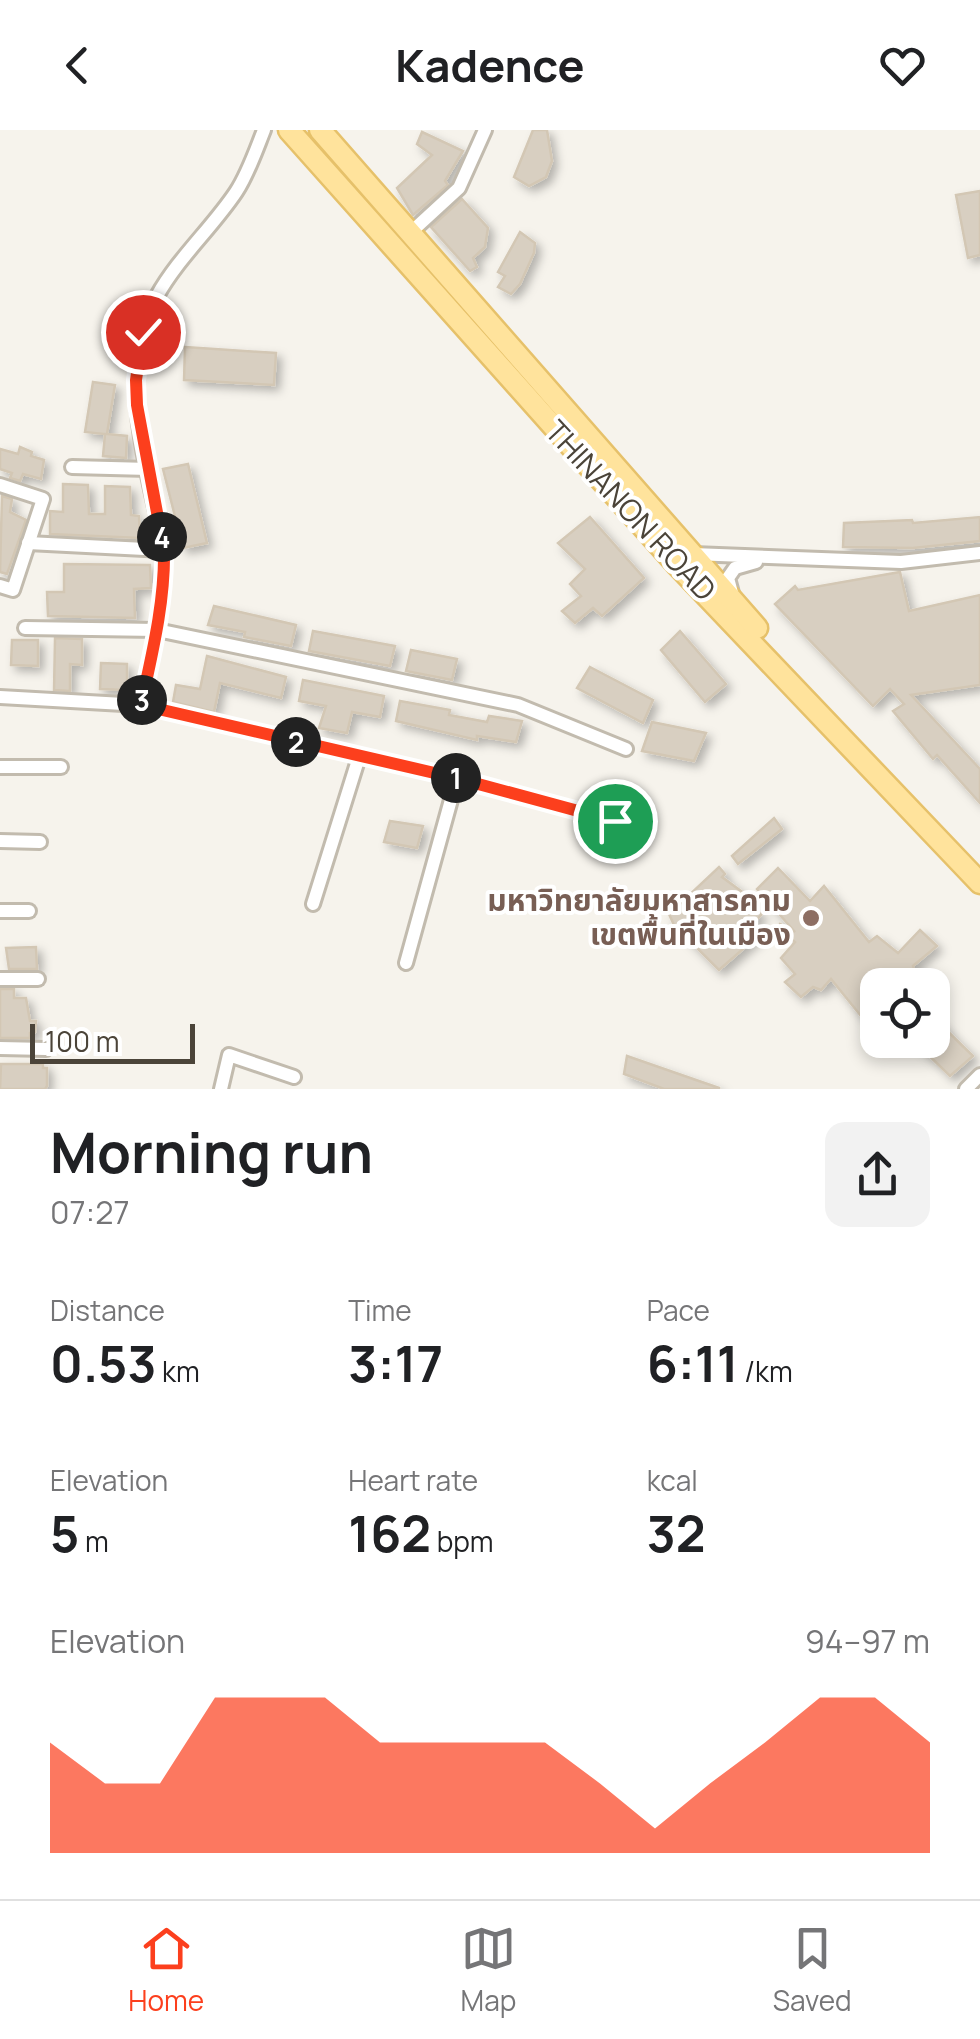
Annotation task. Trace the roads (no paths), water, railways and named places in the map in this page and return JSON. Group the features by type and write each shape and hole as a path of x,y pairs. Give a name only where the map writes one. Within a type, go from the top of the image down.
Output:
{"main road":[{"name":"THINANON ROAD","path":"289,130 677,565 980,883"},
{"name":"THINANON ROAD","path":"320,130 735,605 980,863"}],"street":[{"path":"141,705 164,574 164,550 136,392 143,332 157,296 238,189 264,130"},
{"path":"410,233 459,188 485,130"},
{"path":"72,467 149,469"},
{"path":"0,484 43,499 13,590 0,586"},
{"path":"28,543 164,550"},
{"path":"690,554 901,562 980,553"},
{"path":"735,605 728,578 734,568 778,558"},
{"path":"26,628 157,630 518,705 626,748"},
{"path":"0,698 141,705 456,778 615,821"},
{"path":"313,904 359,757"},
{"path":"0,767 62,767"},
{"path":"406,963 456,778"},
{"path":"0,841 40,842"},
{"path":"0,911 29,911"},
{"path":"0,979 38,979"},
{"path":"0,1048 46,1049"},
{"path":"221,1089 229,1055 294,1077"},
{"path":"966,1089 980,1075"}],"place":[{"name":"มหาวิทยาลัยมหาสารคาม เขตพื้นที่ในเมือง","path":"811,918"}]}
